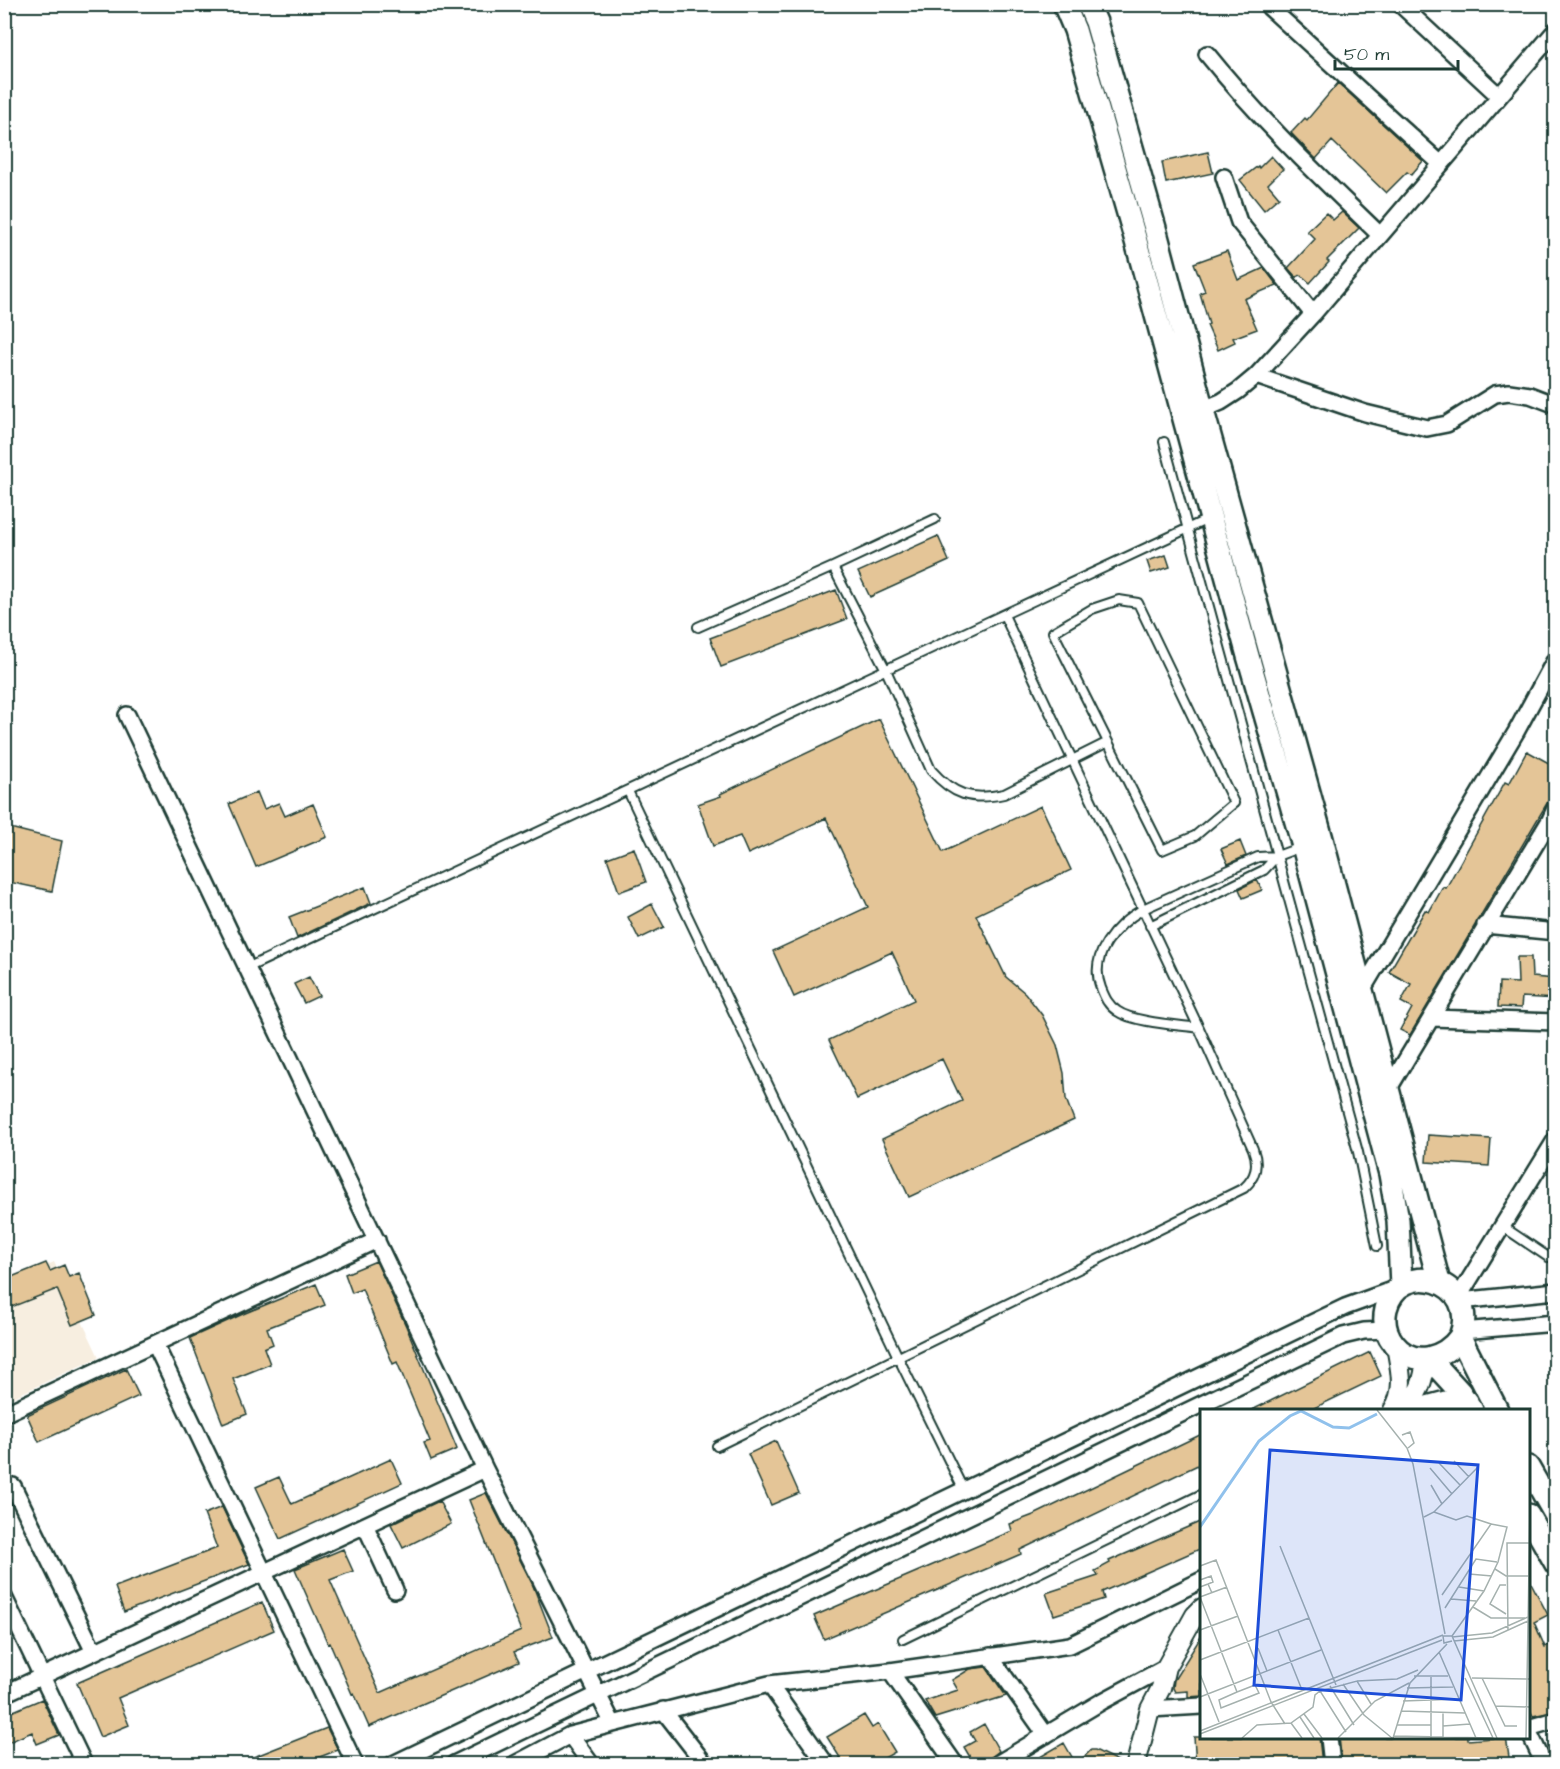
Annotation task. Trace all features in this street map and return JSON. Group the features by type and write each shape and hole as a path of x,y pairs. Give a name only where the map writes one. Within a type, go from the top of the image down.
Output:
{"main road":[{"path":"1064,4 1075,30 1193,414 1231,512 1390,1174 1398,1220 1401,1287"},
{"path":"1088,4 1096,22 1155,228 1193,414 1210,519 1361,992 1439,1282"},
{"path":"1210,519 1231,512"},
{"path":"1461,1334 1447,1352 1427,1358 1415,1357 1405,1353 1391,1338 1385,1311 1393,1294 1401,1287 1420,1279 1439,1282 1453,1291 1463,1310 1461,1334 1497,1409"},
{"path":"1427,1358 1469,1406"},
{"path":"1420,1409 1446,1402 1469,1406"},
{"path":"1530,1470 1556,1516"},
{"path":"1530,1518 1556,1564"}],"street":[{"path":"1400,4 1499,96"},
{"path":"1269,7 1441,164"},
{"path":"1193,414 1238,391 1256,376 1313,314 1556,30"},
{"path":"1207,54 1243,98 1287,145 1380,236"},
{"path":"1224,177 1239,222 1313,314"},
{"path":"1256,376 1365,414 1427,428 1447,424 1495,394 1509,392 1530,395 1556,405"},
{"path":"1361,992 1516,732 1556,658"},
{"path":"127,715 485,1469 613,1724"},
{"path":"1388,1090 1485,925 1554,816"},
{"path":"1485,925 1556,932"},
{"path":"1431,1018 1556,1022"},
{"path":"1459,1299 1556,1139"},
{"path":"4,1414 377,1240"},
{"path":"393,1764 1345,1307 1401,1287"},
{"path":"1459,1299 1556,1292"},
{"path":"1461,1334 1556,1323"},
{"path":"454,1764 1343,1336 1364,1330 1391,1338 1401,1387 1397,1404 1393,1409"},
{"path":"155,1344 355,1764"},
{"path":"1403,1409 1412,1402 1421,1387 1427,1358"},
{"path":"4,1694 485,1469"},
{"path":"13,1486 94,1652"},
{"path":"365,1525 395,1590"},
{"path":"515,1764 570,1735 769,1684 890,1671 1070,1644 1200,1581"},
{"path":"4,1597 84,1764"},
{"path":"1136,1764 1150,1709 1161,1688 1166,1667 1199,1613"},
{"path":"990,1656 1046,1735"},
{"path":"997,1764 1101,1702 1166,1667"},
{"path":"890,1671 955,1764"},
{"path":"769,1684 826,1764"},
{"path":"1150,1709 1200,1707"},
{"path":"663,1710 705,1764"},
{"path":"1530,1728 1556,1720"},
{"path":"1530,1733 1544,1764"},
{"path":"570,1735 591,1764"},
{"path":"1329,1739 1332,1764"}],"lane":[{"path":"1164,442 1358,1152 1377,1246"},
{"path":"698,627 934,519"},
{"path":"247,968 1210,519"},
{"path":"833,567 886,670 931,770 943,784 966,796 985,798 1004,794 1108,742"},
{"path":"1119,600 1138,603 1234,803 1196,836 1162,850 1108,742 1053,632 1092,609 1119,600"},
{"path":"717,1446 1244,1188 1256,1171 1256,1158 1199,1028 1004,615"},
{"path":"628,791 964,1491"},
{"path":"1199,1028 1129,1018 1117,1011 1106,1001 1100,984 1098,965 1103,948 1115,929 1128,917 1143,909 1258,857 1277,856 1312,842"},
{"path":"1150,926 1264,870 1277,856"},
{"path":"1502,1226 1548,1257 1556,1256"},
{"path":"903,1639 1200,1495"}],"shaded area":[{"path":"54,1262 99,1357 5,1401 4,1286"}],"building":[{"path":"1338,83 1423,161 1411,175 1407,172 1386,193 1332,141 1316,159 1291,133 1305,118 1307,120"},
{"path":"1208,152 1213,173 1166,183 1162,162"},
{"path":"1271,156 1283,169 1268,184 1279,197 1264,210 1240,180 1258,166 1259,168"},
{"path":"1342,212 1359,228 1327,260 1329,262 1310,283 1301,275 1296,277 1288,268 1315,239 1307,231 1326,213 1333,220"},
{"path":"1227,251 1238,280 1264,268 1277,285 1244,299 1257,329 1233,338 1235,342 1218,350 1207,325 1209,324 1200,293 1205,291 1194,263"},
{"path":"938,536 949,561 870,597 858,572"},
{"path":"1166,555 1170,567 1151,573 1147,561"},
{"path":"836,590 847,619 721,667 710,638"},
{"path":"879,719 943,852 1041,806 1071,870 976,915 1006,977 1025,993 1042,1015 1057,1045 1064,1073 1066,1099 1074,1120 909,1197 882,1139 962,1101 942,1059 857,1099 829,1040 914,1000 892,952 794,997 773,951 868,907 826,818 748,854 740,836 713,846 698,804 721,796 720,794"},
{"path":"1527,751 1556,767 1556,788 1410,1035 1400,1030 1412,1008 1401,1002 1411,984 1389,972 1425,910 1429,912 1443,887 1446,888 1505,782 1509,784"},
{"path":"257,792 264,809 279,803 285,816 313,804 327,837 256,867 229,804"},
{"path":"10,828 62,841 52,891 4,881 4,853"},
{"path":"1240,841 1246,856 1228,864 1221,849"},
{"path":"634,848 646,882 619,892 607,858"},
{"path":"1257,880 1262,890 1243,898 1239,889"},
{"path":"365,887 371,903 297,938 289,917"},
{"path":"652,904 664,927 639,939 628,917"},
{"path":"1517,957 1531,957 1532,977 1556,979 1556,999 1522,997 1521,1008 1498,1007 1499,982 1518,983"},
{"path":"309,977 319,996 304,1003 294,984"},
{"path":"1428,1135 1491,1139 1489,1166 1426,1162"},
{"path":"376,1261 406,1326 457,1449 431,1460 424,1443 430,1441 397,1362 393,1364 362,1289 352,1293 345,1274"},
{"path":"46,1263 50,1271 64,1265 69,1277 79,1273 96,1315 72,1325 57,1289 4,1310 4,1280"},
{"path":"316,1284 325,1305 267,1328 273,1344 264,1348 270,1364 233,1379 247,1414 223,1424 190,1338"},
{"path":"1370,1352 1381,1376 1312,1409 1254,1409"},
{"path":"126,1369 139,1396 39,1442 27,1415"},
{"path":"1200,1435 1200,1464 1020,1550 1021,1554 824,1639 814,1616 1012,1531 1010,1524 1036,1514"},
{"path":"776,1441 799,1493 771,1505 748,1454"},
{"path":"391,1459 402,1483 280,1539 256,1487 279,1477 292,1504"},
{"path":"486,1493 532,1583 553,1637 514,1652 519,1662 369,1727 330,1643 328,1644 295,1569 343,1549 353,1571 330,1580 380,1693 521,1631 469,1500"},
{"path":"439,1501 451,1524 403,1548 391,1524"},
{"path":"222,1507 249,1564 124,1612 115,1587 217,1548 204,1514"},
{"path":"1200,1522 1200,1549 1102,1592 1104,1599 1054,1615 1046,1593 1098,1576 1095,1571 1110,1563 1109,1561"},
{"path":"1530,1581 1548,1615 1534,1622 1545,1647 1556,1642 1556,1711 1533,1716 1530,1710"},
{"path":"262,1602 274,1630 118,1698 129,1725 100,1737 77,1683"},
{"path":"1200,1638 1200,1696 1188,1697 1188,1691 1175,1692 1174,1680"},
{"path":"986,1667 1006,1696 935,1718 925,1701 958,1690 952,1680 970,1669"},
{"path":"42,1699 59,1735 37,1744 32,1732 4,1744 4,1715"},
{"path":"864,1715 872,1728 878,1724 895,1752 874,1764 844,1764 827,1737"},
{"path":"984,1724 999,1751 989,1759 987,1764 974,1764 964,1747 975,1741 970,1732"},
{"path":"327,1728 338,1750 301,1764 236,1764"},
{"path":"1194,1737 1200,1737 1200,1739 1319,1739 1322,1764 1196,1764"},
{"path":"1339,1739 1506,1739 1510,1764 1342,1764"},
{"path":"1064,1743 1076,1764 1028,1764"},
{"path":"1091,1750 1095,1750 1124,1764 1077,1764"}]}
